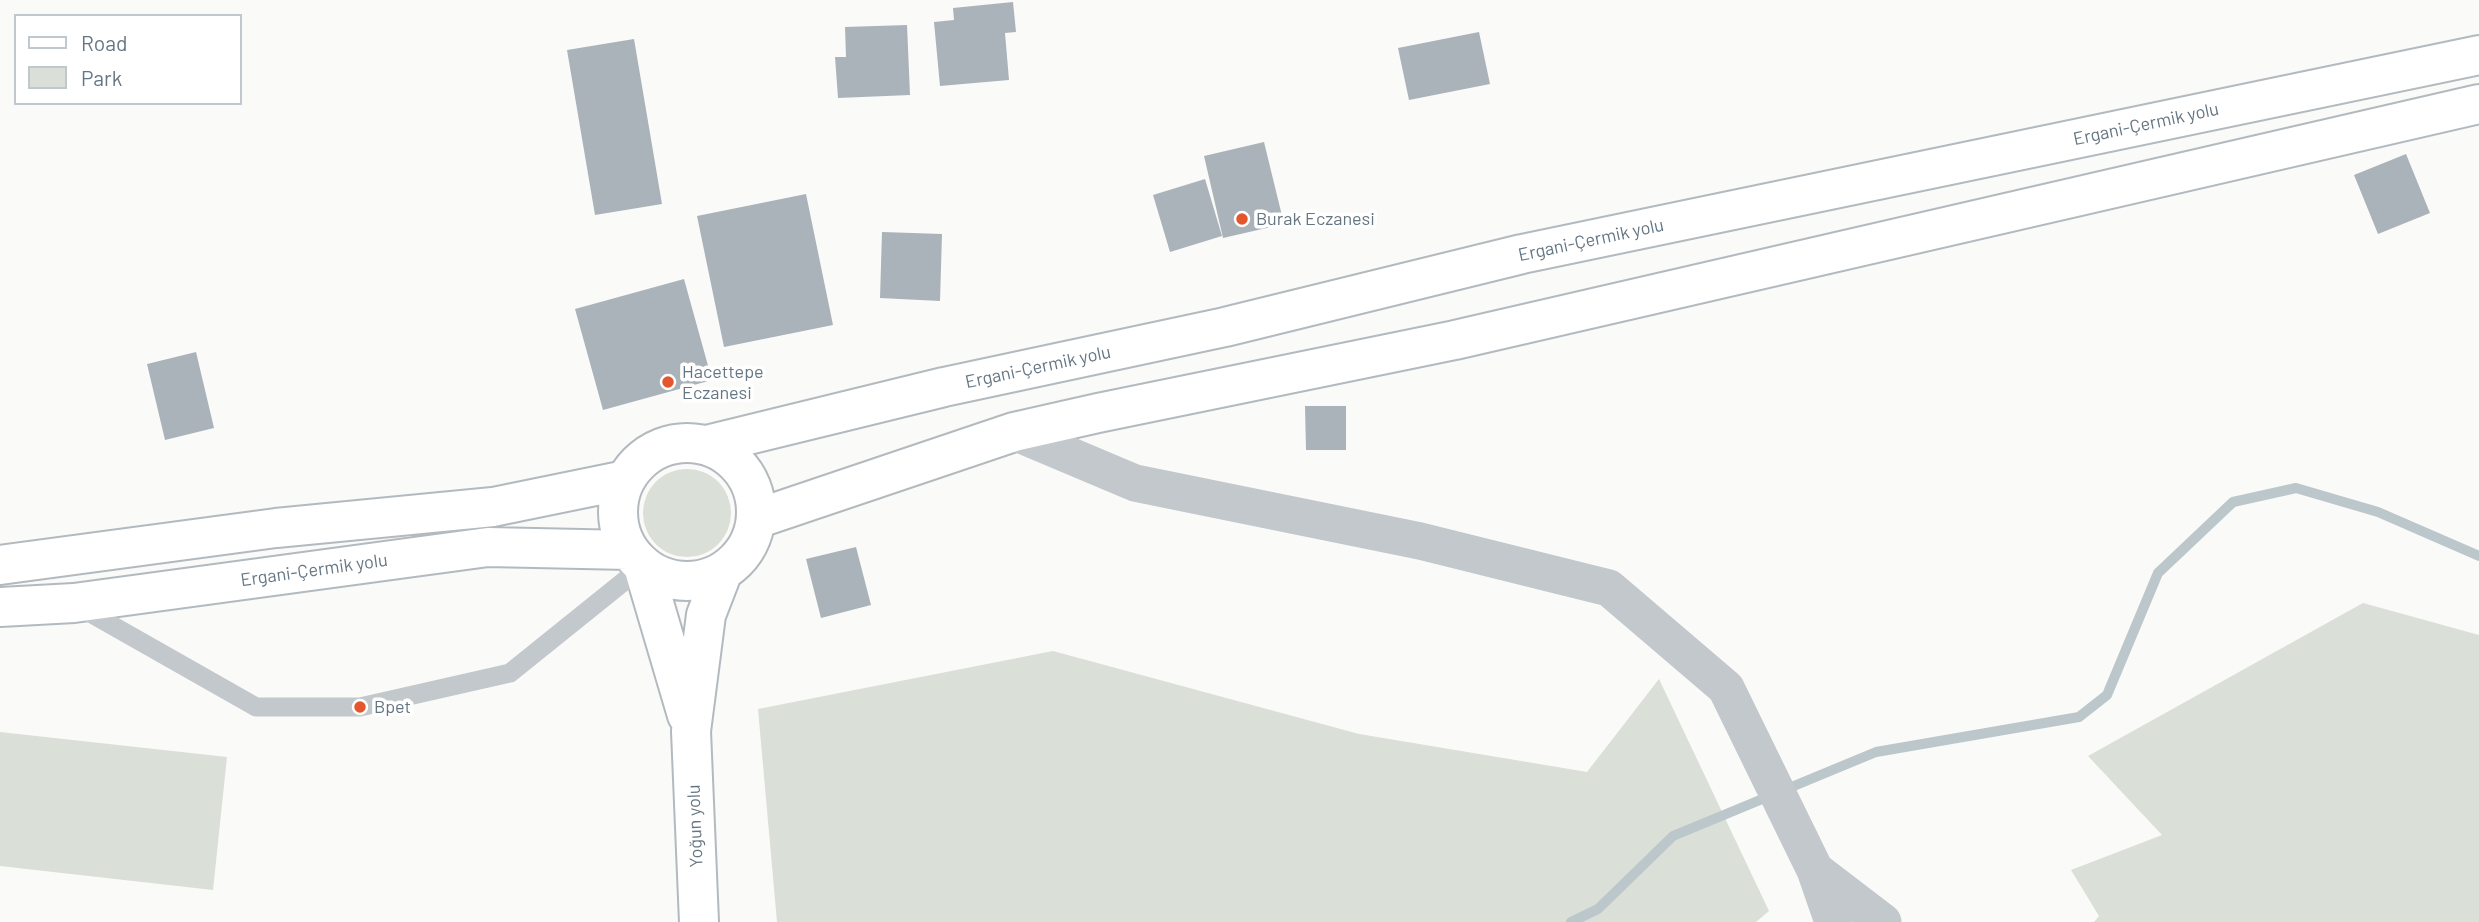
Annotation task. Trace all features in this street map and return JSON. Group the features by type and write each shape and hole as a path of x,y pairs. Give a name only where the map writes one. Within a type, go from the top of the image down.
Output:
{"main road":[{"name":"Ergani-Çermik yolu","path":"706,445 944,387 1225,327 1522,254 2479,55"},
{"path":"757,519 1014,432 1455,340 2479,104"},
{"path":"636,558 661,576 682,581 704,580 723,571 740,558 751,540 757,519 754,495 745,473 728,456 706,445 682,442 659,448 639,461 625,480 618,504 619,527 636,558 691,731"},
{"path":"0,565 276,528 493,507 625,480"},
{"name":"Ergani-Çermik yolu","path":"0,607 74,603 488,547 636,558"},
{"path":"691,731 706,615 723,571"},
{"name":"Yoğun yolu","path":"691,731 699,922"}],"street":[{"path":"1014,432 1135,483 1420,541 1609,588 1727,688 1815,870 1833,922"},
{"path":"1815,870 1883,922"}],"lane":[{"path":"74,603 256,707 360,707 510,673 636,558"}],"green space":[{"path":"687,469 704,473 718,482 727,496 731,513 727,530 718,544 704,553 687,557 670,553 656,544 647,530 643,513 647,496 656,482 670,473"},
{"path":"2363,603 2479,635 2479,922 2094,922 2099,916 2071,870 2162,835 2088,756"},
{"path":"1053,651 1359,734 1587,772 1659,679 1769,911 1756,922 777,922 758,709"},
{"path":"0,732 227,757 213,890 0,866"}],"building":[{"path":"1013,2 1016,32 1005,33 1009,80 940,86 934,22 954,20 953,8"},
{"path":"907,25 910,95 838,98 835,57 846,57 845,27"},
{"path":"1479,32 1490,84 1409,100 1398,48"},
{"path":"634,39 662,204 595,215 567,50"},
{"path":"1264,142 1284,224 1223,238 1204,156"},
{"path":"2406,154 2430,213 2378,234 2354,175"},
{"path":"1205,179 1222,236 1170,252 1153,195"},
{"path":"806,194 833,325 724,347 697,216"},
{"path":"882,232 942,234 940,301 880,298"},
{"path":"684,279 712,380 603,410 575,309"},
{"path":"196,352 214,428 165,440 147,364"},
{"path":"1305,406 1346,406 1346,450 1306,450"},
{"path":"856,547 871,605 821,618 806,559"}],"waterway":[{"path":"1571,922 1598,909 1673,836 1876,752 2079,717 2107,695 2158,573 2233,502 2296,488 2378,512 2479,556"}],"place":[{"name":"Burak Eczanesi","path":"1242,219"},
{"name":"Hacettepe Eczanesi","path":"668,382"},
{"name":"Bpet","path":"360,707"}]}
